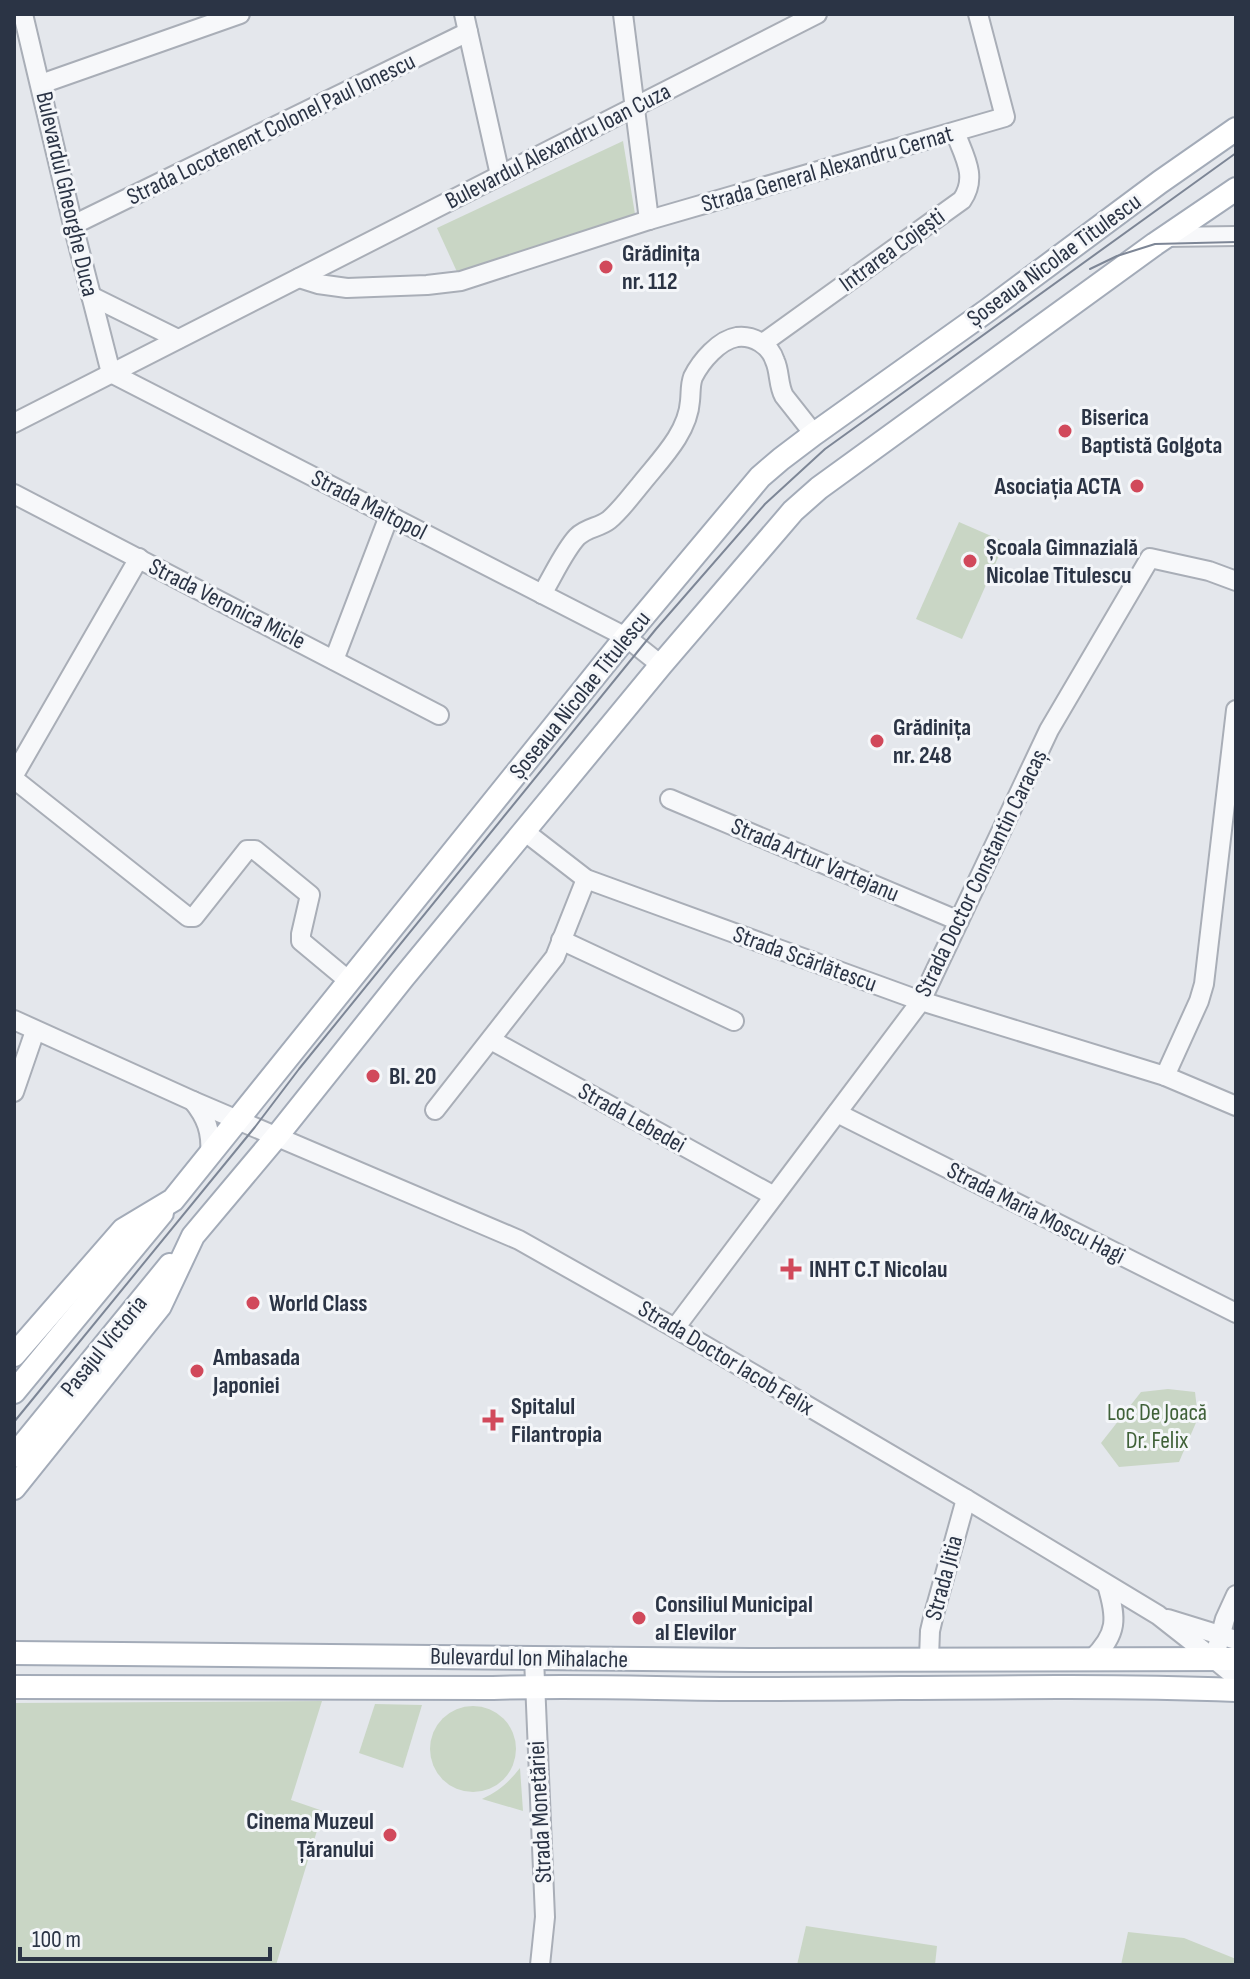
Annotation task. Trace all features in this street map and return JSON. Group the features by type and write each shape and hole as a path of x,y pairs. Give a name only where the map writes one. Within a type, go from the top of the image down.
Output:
{"main road":[{"name":"Șoseaua Nicolae Titulescu","path":"14,1355 123,1230 173,1200 626,637 760,477 814,434 1236,129"},
{"name":"Șoseaua Nicolae Titulescu","path":"14,1488 160,1306 193,1236 661,665 793,511 805,499 1236,189"},
{"name":"Pasajul Victoria","path":"14,1392 173,1200"},
{"name":"Pasajul Victoria","path":"14,1456 193,1236"},
{"name":"Bulevardul Ion Mihalache","path":"14,1653 750,1660 1227,1657"},
{"name":"Bulevardul Ion Mihalache","path":"14,1687 1090,1687 1227,1657"},
{"path":"1090,1687 1092,1659"}],"street":[{"name":"Bulevardul Gheorghe Duca","path":"23,14 111,373"},
{"path":"41,84 240,14"},
{"path":"299,278 347,288 453,282 649,220 623,14"},
{"name":"Strada General Alexandru Cernat","path":"649,220 1005,117 978,14"},
{"name":"Bulevardul Alexandru Ioan Cuza","path":"14,423 807,16"},
{"path":"466,23 500,175"},
{"name":"Strada Locotenent Colonel Paul Ionescu","path":"73,225 466,23"},
{"name":"Intrarea Cojești","path":"763,343 962,200 970,181 955,132"},
{"name":"Șoseaua Nicolae Titulescu","path":"1166,237 1236,236"},
{"path":"91,296 178,339"},
{"path":"542,594 575,539 588,528 602,526 615,515 670,449 686,419 693,378 715,349 726,341 748,337 763,343 776,361 780,389 814,434"},
{"name":"Strada Maltopol","path":"111,373 626,637 661,665"},
{"name":"Strada Veronica Micle","path":"14,494 439,715"},
{"path":"334,660 389,516"},
{"path":"139,558 14,777 188,917 194,917 247,850 255,850 310,895 301,934 303,944 349,981"},
{"name":"Strada Doctor Constantin Caracaș","path":"675,1328 921,1001 1049,730 1150,558 1209,571 1236,581"},
{"path":"1165,1076 1204,984 1236,710"},
{"name":"Strada Artur Vartejanu","path":"670,799 959,921"},
{"name":"Strada Scărlătescu","path":"524,831 586,879 921,1001 1165,1076 1236,1106"},
{"path":"435,1110 555,957 586,879"},
{"path":"561,940 734,1021"},
{"path":"14,1020 238,1120"},
{"path":"14,1092 35,1031"},
{"name":"Strada Lebedei","path":"491,1040 774,1196"},
{"path":"193,1101 210,1130 210,1154"},
{"name":"Strada Maria Moscu Hagi","path":"837,1113 1236,1313"},
{"name":"Strada Doctor Iacob Felix","path":"238,1120 519,1240 966,1499 1227,1657"},
{"name":"Strada Jitia","path":"929,1658 930,1631 966,1499"},
{"path":"1092,1659 1102,1649 1114,1626 1107,1585"},
{"path":"1227,1657 1236,1595"},
{"name":"Strada Doctor Iacob Felix","path":"1158,1615 1227,1657"},
{"name":"Strada Monetăriei","path":"534,1658 545,1917 540,1965"}],"green space":[{"path":"623,141 635,214 458,274 437,228"},
{"path":"959,522 1005,542 962,639 916,619"},
{"name":"Loc De Joacă Dr. Felix","path":"1168,1389 1195,1392 1198,1418 1179,1462 1119,1467 1101,1443 1141,1392"},
{"path":"322,1701 291,1800 323,1811 276,1965 14,1965 14,1703"},
{"path":"375,1704 422,1705 403,1768 359,1753"},
{"path":"465,1706 481,1706 504,1718 513,1732 516,1749 513,1766 504,1780 481,1792 465,1792 449,1785 437,1773 430,1757 430,1741 437,1725 449,1713"},
{"path":"520,1768 523,1811 482,1799 503,1786"},
{"path":"806,1926 937,1946 935,1965 797,1965"},
{"path":"1128,1932 1184,1938 1236,1959 1236,1965 1121,1965"}],"tram line":[{"path":"14,1422 656,629 765,504 825,449 1236,153"},
{"path":"1090,269 1117,256 1155,244 1236,242"}],"place":[{"name":"Grădinița nr. 112","path":"606,267"},
{"name":"Biserica Baptistă Golgota","path":"1065,431"},
{"name":"Asociația ACTA","path":"1137,486"},
{"name":"Școala Gimnazială Nicolae Titulescu","path":"970,561"},
{"name":"Grădinița nr. 248","path":"877,741"},
{"name":"Bl. 20","path":"373,1076"},
{"name":"INHT C.T Nicolau","path":"791,1269"},
{"name":"World Class","path":"253,1303"},
{"name":"Ambasada Japoniei","path":"197,1371"},
{"name":"Spitalul Filantropia","path":"493,1420"},
{"name":"Consiliul Municipal al Elevilor","path":"639,1618"},
{"name":"Cinema Muzeul Țăranului","path":"390,1835"}]}
